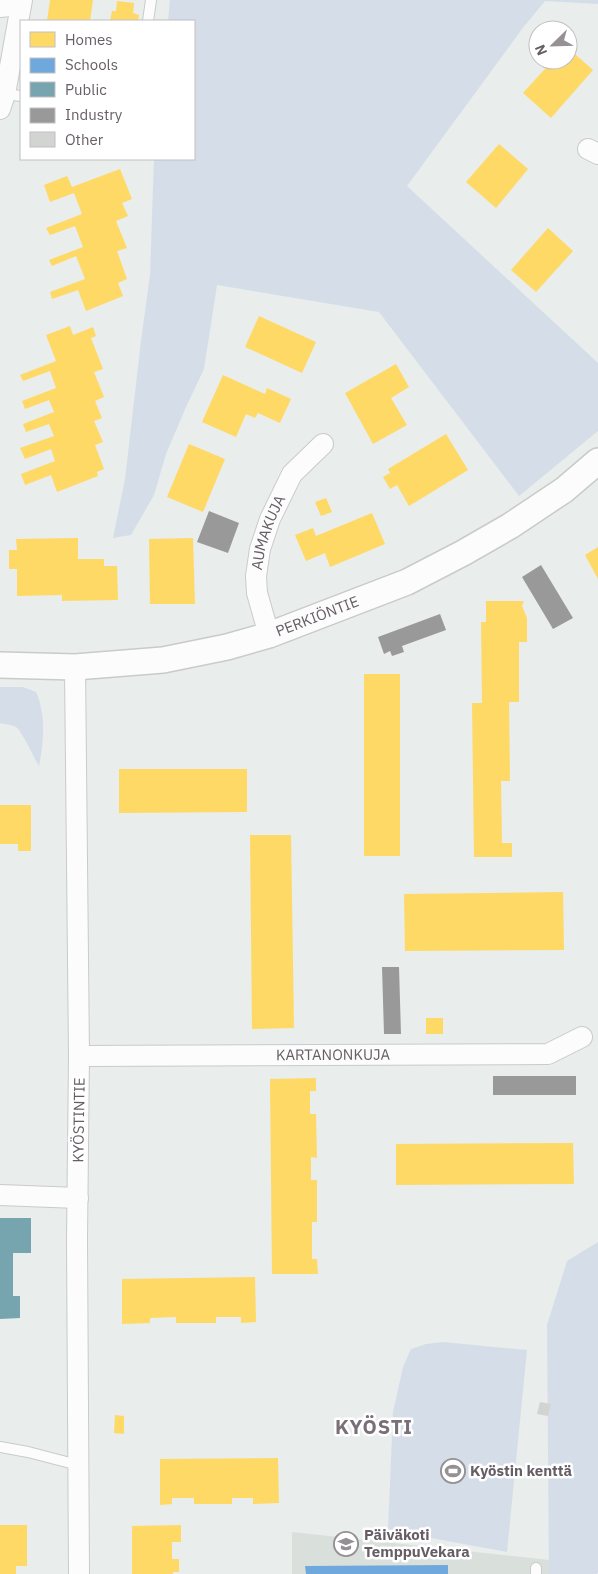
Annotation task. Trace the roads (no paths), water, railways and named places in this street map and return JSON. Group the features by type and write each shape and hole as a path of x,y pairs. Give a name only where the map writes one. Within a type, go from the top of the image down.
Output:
{"street":[{"path":"0,7 22,2 9,100"},
{"name":"AUMAKUJA","path":"269,635 257,593 256,576 260,549 270,519 292,474 323,444"},
{"name":"PERKIÖNTIE","path":"0,665 75,666 163,660 227,647 269,635 406,582 463,553 510,526 564,490 598,461"},
{"name":"KYÖSTINTIE","path":"75,666 79,1056 79,1574"},
{"name":"KARTANONKUJA","path":"79,1056 548,1054 582,1037"},
{"path":"0,1195 78,1198"}],"lane":[{"path":"148,20 151,0"},
{"path":"0,1447 28,1452 78,1466"}],"place":[{"name":"Kyöstin kenttä","path":"453,1471"},
{"name":"Päiväkoti TemppuVekara","path":"346,1544"}],"district":[{"name":"KYÖSTI","path":"374,1427"}]}
